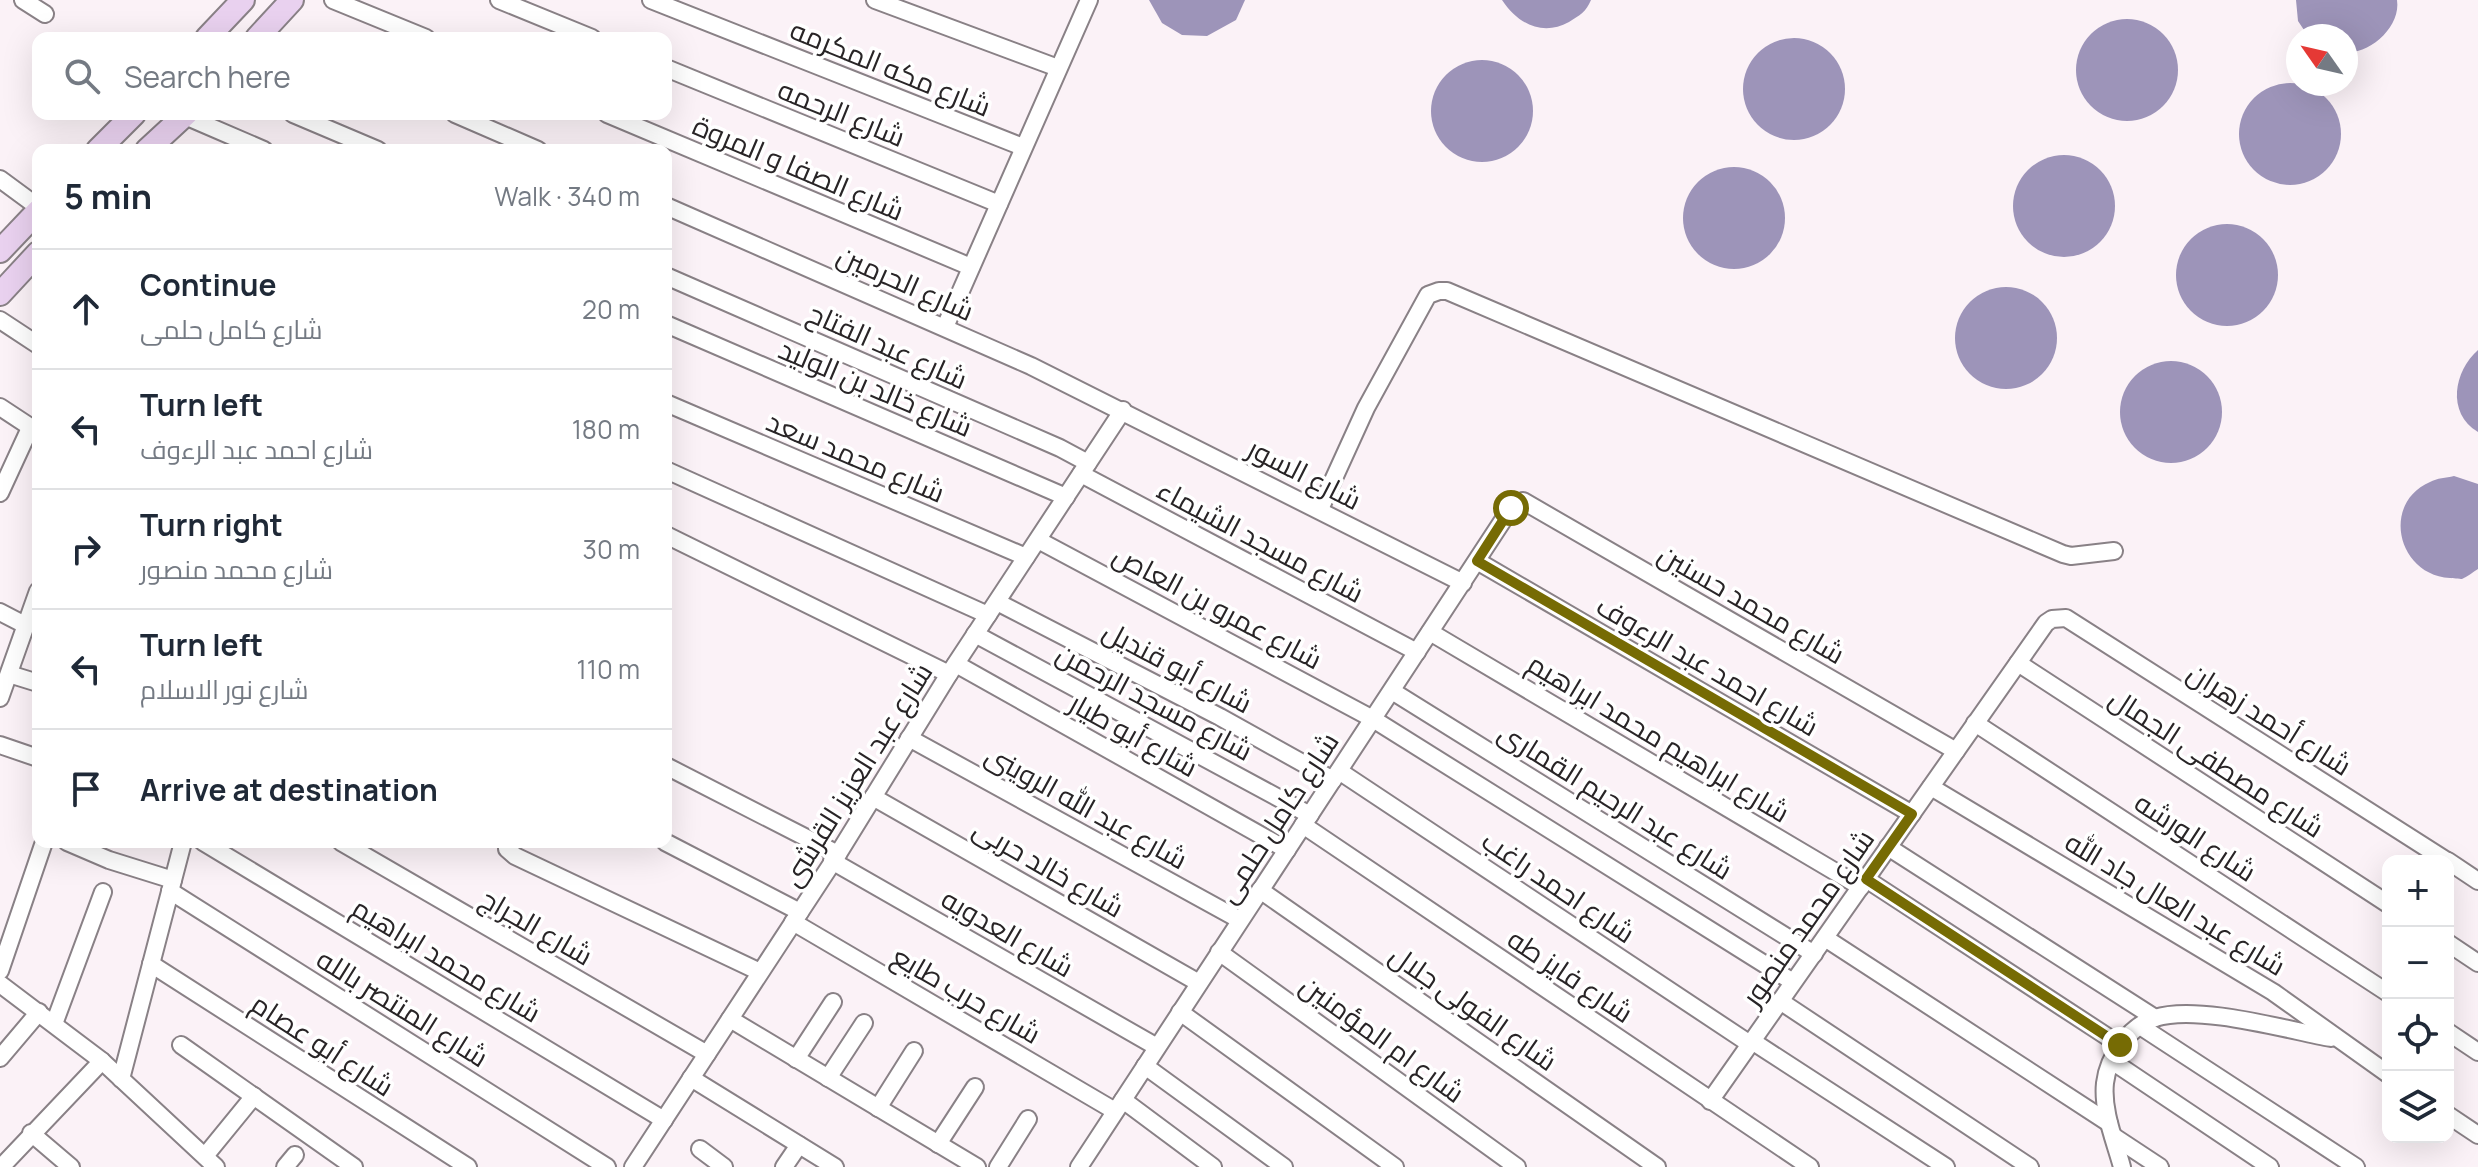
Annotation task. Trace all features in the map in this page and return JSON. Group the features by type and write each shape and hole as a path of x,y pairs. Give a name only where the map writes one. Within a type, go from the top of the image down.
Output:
{"street":[{"path":"23,0 45,14"},
{"path":"269,32 292,0"},
{"path":"333,0 411,32"},
{"path":"499,0 577,32"},
{"name":"شارع مكه المكرمه","path":"651,0 1023,147"},
{"path":"875,0 1058,68"},
{"path":"945,327 1089,0"},
{"path":"212,32 235,2"},
{"name":"شارع الرحمه","path":"672,70 999,204"},
{"path":"104,144 128,120"},
{"path":"154,144 180,120"},
{"path":"196,120 250,144"},
{"path":"307,120 364,144"},
{"path":"469,120 524,144"},
{"name":"شارع الصفا و المروة","path":"621,120 971,267"},
{"path":"0,179 32,204"},
{"name":"شارع الحرمين","path":"672,209 945,327 1123,410"},
{"path":"0,251 32,216"},
{"path":"0,294 32,259"},
{"name":"شارع عبد الفتاح","path":"672,279 1048,443 1085,468"},
{"path":"1320,509 1366,408 1428,295 1447,291 2063,554 2114,551"},
{"path":"0,320 32,341"},
{"name":"شارع خالد بن الوليد","path":"672,327 1066,497"},
{"name":"شارع محمد سعد","path":"672,406 1026,557"},
{"path":"0,407 32,429"},
{"name":"شارع عبد العزيز القرشى","path":"633,1167 835,858 975,634 1123,410"},
{"name":"شارع السور","path":"1123,410 1463,583"},
{"path":"0,493 32,434"},
{"name":"شارع مسجد الشيماء","path":"1085,468 1417,652"},
{"name":"شارع أبو قنديل","path":"672,473 993,608 1192,702 1336,775"},
{"name":"شارع كامل حلمى","path":"1084,1165 1119,1105 1511,508 1523,501"},
{"name":"شارع محمد حسنين","path":"1523,501 1956,751"},
{"name":"شارع أبو طيار","path":"672,538 953,669 1287,850"},
{"name":"شارع عمرو بن العاص","path":"1038,540 1373,719 1793,982"},
{"name":"شارع احمد عبد الرءوف","path":"1477,561 1912,814"},
{"path":"32,610 3,685 32,683"},
{"path":"0,612 25,625"},
{"name":"شارع محمد منصور","path":"1710,1101 2046,623 2052,619 2066,618"},
{"name":"شارع أحمد زهران","path":"2066,618 2439,855"},
{"name":"شارع ابراهيم محمد ابراهيم","path":"1430,632 1863,883 2120,1045"},
{"name":"شارع مسجد الرحمن","path":"975,634 1306,820"},
{"name":"شارع مصطفى الجمال","path":"2018,663 2382,900"},
{"name":"شارع عبد الرحيم القمارى","path":"1392,691 1814,954"},
{"name":"شارع الورشه","path":"1975,723 2382,989"},
{"name":"شارع عبد الله الروينى","path":"909,738 1240,920"},
{"path":"0,745 32,756"},
{"name":"شارع العدويه","path":"672,769 835,858 1157,1047"},
{"name":"شارع احمد راغب","path":"1336,775 1946,1167"},
{"name":"شارع عبد العال جاد الله","path":"1931,787 2273,992 2384,1071"},
{"name":"شارع خالد حربى","path":"873,797 1199,983"},
{"name":"شارع فايز طه","path":"1306,820 1810,1167"},
{"name":"شارع حرب طايع","path":"672,846 1119,1105 1213,1167"},
{"path":"1888,847 2155,1018"},
{"path":"0,971 42,848"},
{"name":"شارع المنتصر بالله","path":"81,848 172,886 607,1167"},
{"path":"121,1079 182,848"},
{"name":"شارع محمد ابراهيم","path":"213,848 664,1120"},
{"name":"شارع الجراج","path":"351,848 707,1054"},
{"path":"509,848 515,856 760,972"},
{"name":"شارع أحمد زهران","path":"2454,865 2478,881"},
{"name":"شارع الفولى جلال","path":"1260,890 1657,1167"},
{"path":"54,1024 103,892"},
{"path":"1825,938 2111,1129 2160,1167"},
{"path":"2454,947 2478,963"},
{"name":"شارع ام المؤمنين","path":"1219,952 1517,1167"},
{"name":"شارع أبو عصام","path":"151,964 468,1167"},
{"path":"0,984 102,1061 211,1161 254,1096"},
{"path":"1780,1001 2030,1167"},
{"path":"796,1059 833,1002"},
{"path":"0,1058 39,1012"},
{"path":"1180,1012 1395,1167"},
{"path":"2122,1167 2111,1129 2105,1082 2120,1045 2140,1026 2155,1018 2203,1015 2336,1039"},
{"path":"730,1019 977,1167"},
{"path":"828,1078 864,1023"},
{"path":"2140,1026 2356,1167"},
{"path":"2454,1036 2478,1052"},
{"path":"181,1045 354,1167"},
{"path":"878,1108 914,1051"},
{"path":"5,1163 102,1061"},
{"path":"2112,1061 2270,1167"},
{"path":"1145,1066 1284,1167"},
{"path":"691,1078 835,1167"},
{"path":"938,1144 975,1087"},
{"path":"998,1167 1028,1119"},
{"path":"2454,1119 2478,1135"},
{"path":"31,1133 71,1167"},
{"path":"784,1167 799,1145"},
{"path":"700,1149 724,1167"}],"shaded area":[{"path":"1149,0 1245,0 1236,20 1207,36 1182,35 1162,23"},
{"path":"1502,0 1591,0 1585,10 1569,22 1540,28 1523,21"},
{"path":"2296,0 2397,0 2397,10 2389,28 2374,43 2358,50 2358,24 2300,24"},
{"path":"2127,19 2146,23 2163,34 2174,51 2178,70 2174,89 2163,106 2146,117 2127,121 2108,117 2091,106 2080,89 2076,70 2080,51 2091,34 2108,23"},
{"path":"1794,38 1813,42 1830,53 1841,70 1845,89 1841,108 1830,125 1813,136 1794,140 1775,136 1758,125 1747,108 1743,89 1747,70 1758,53 1775,42"},
{"path":"1482,60 1501,64 1518,75 1529,92 1533,111 1529,130 1518,147 1501,158 1482,162 1463,158 1446,147 1435,130 1431,111 1435,92 1446,75 1463,64"},
{"path":"2286,83 2286,96 2323,96 2340,124 2340,144 2332,162 2318,176 2300,184 2280,184 2262,176 2248,162 2240,144 2240,124 2248,106 2262,92 2280,84"},
{"path":"2064,155 2083,159 2100,170 2111,187 2115,206 2111,225 2100,242 2083,253 2064,257 2045,253 2028,242 2017,225 2013,206 2017,187 2028,170 2045,159"},
{"path":"1734,167 1753,171 1770,182 1781,199 1785,218 1781,237 1770,254 1753,265 1734,269 1715,265 1698,254 1687,237 1683,218 1687,199 1698,182 1715,171"},
{"path":"2227,224 2246,228 2263,239 2274,256 2278,275 2274,294 2263,311 2246,322 2227,326 2208,322 2191,311 2180,294 2176,275 2180,256 2191,239 2208,228"},
{"path":"2006,287 2025,291 2042,302 2053,319 2057,338 2053,357 2042,374 2025,385 2006,389 1987,385 1970,374 1959,357 1955,338 1959,319 1970,302 1987,291"},
{"path":"2478,350 2478,432 2461,414 2457,392 2463,369"},
{"path":"2171,361 2190,365 2207,376 2218,393 2222,412 2218,431 2207,448 2190,459 2171,463 2152,459 2135,448 2124,431 2120,412 2124,393 2135,376 2152,365"},
{"path":"2454,476 2478,484 2478,569 2462,579 2432,574 2418,565 2407,552 2402,537 2401,521 2405,505 2415,492 2433,481"}],"route":[{"path":"1511,508 1477,561 1912,814 1866,879 2120,1045"}]}
